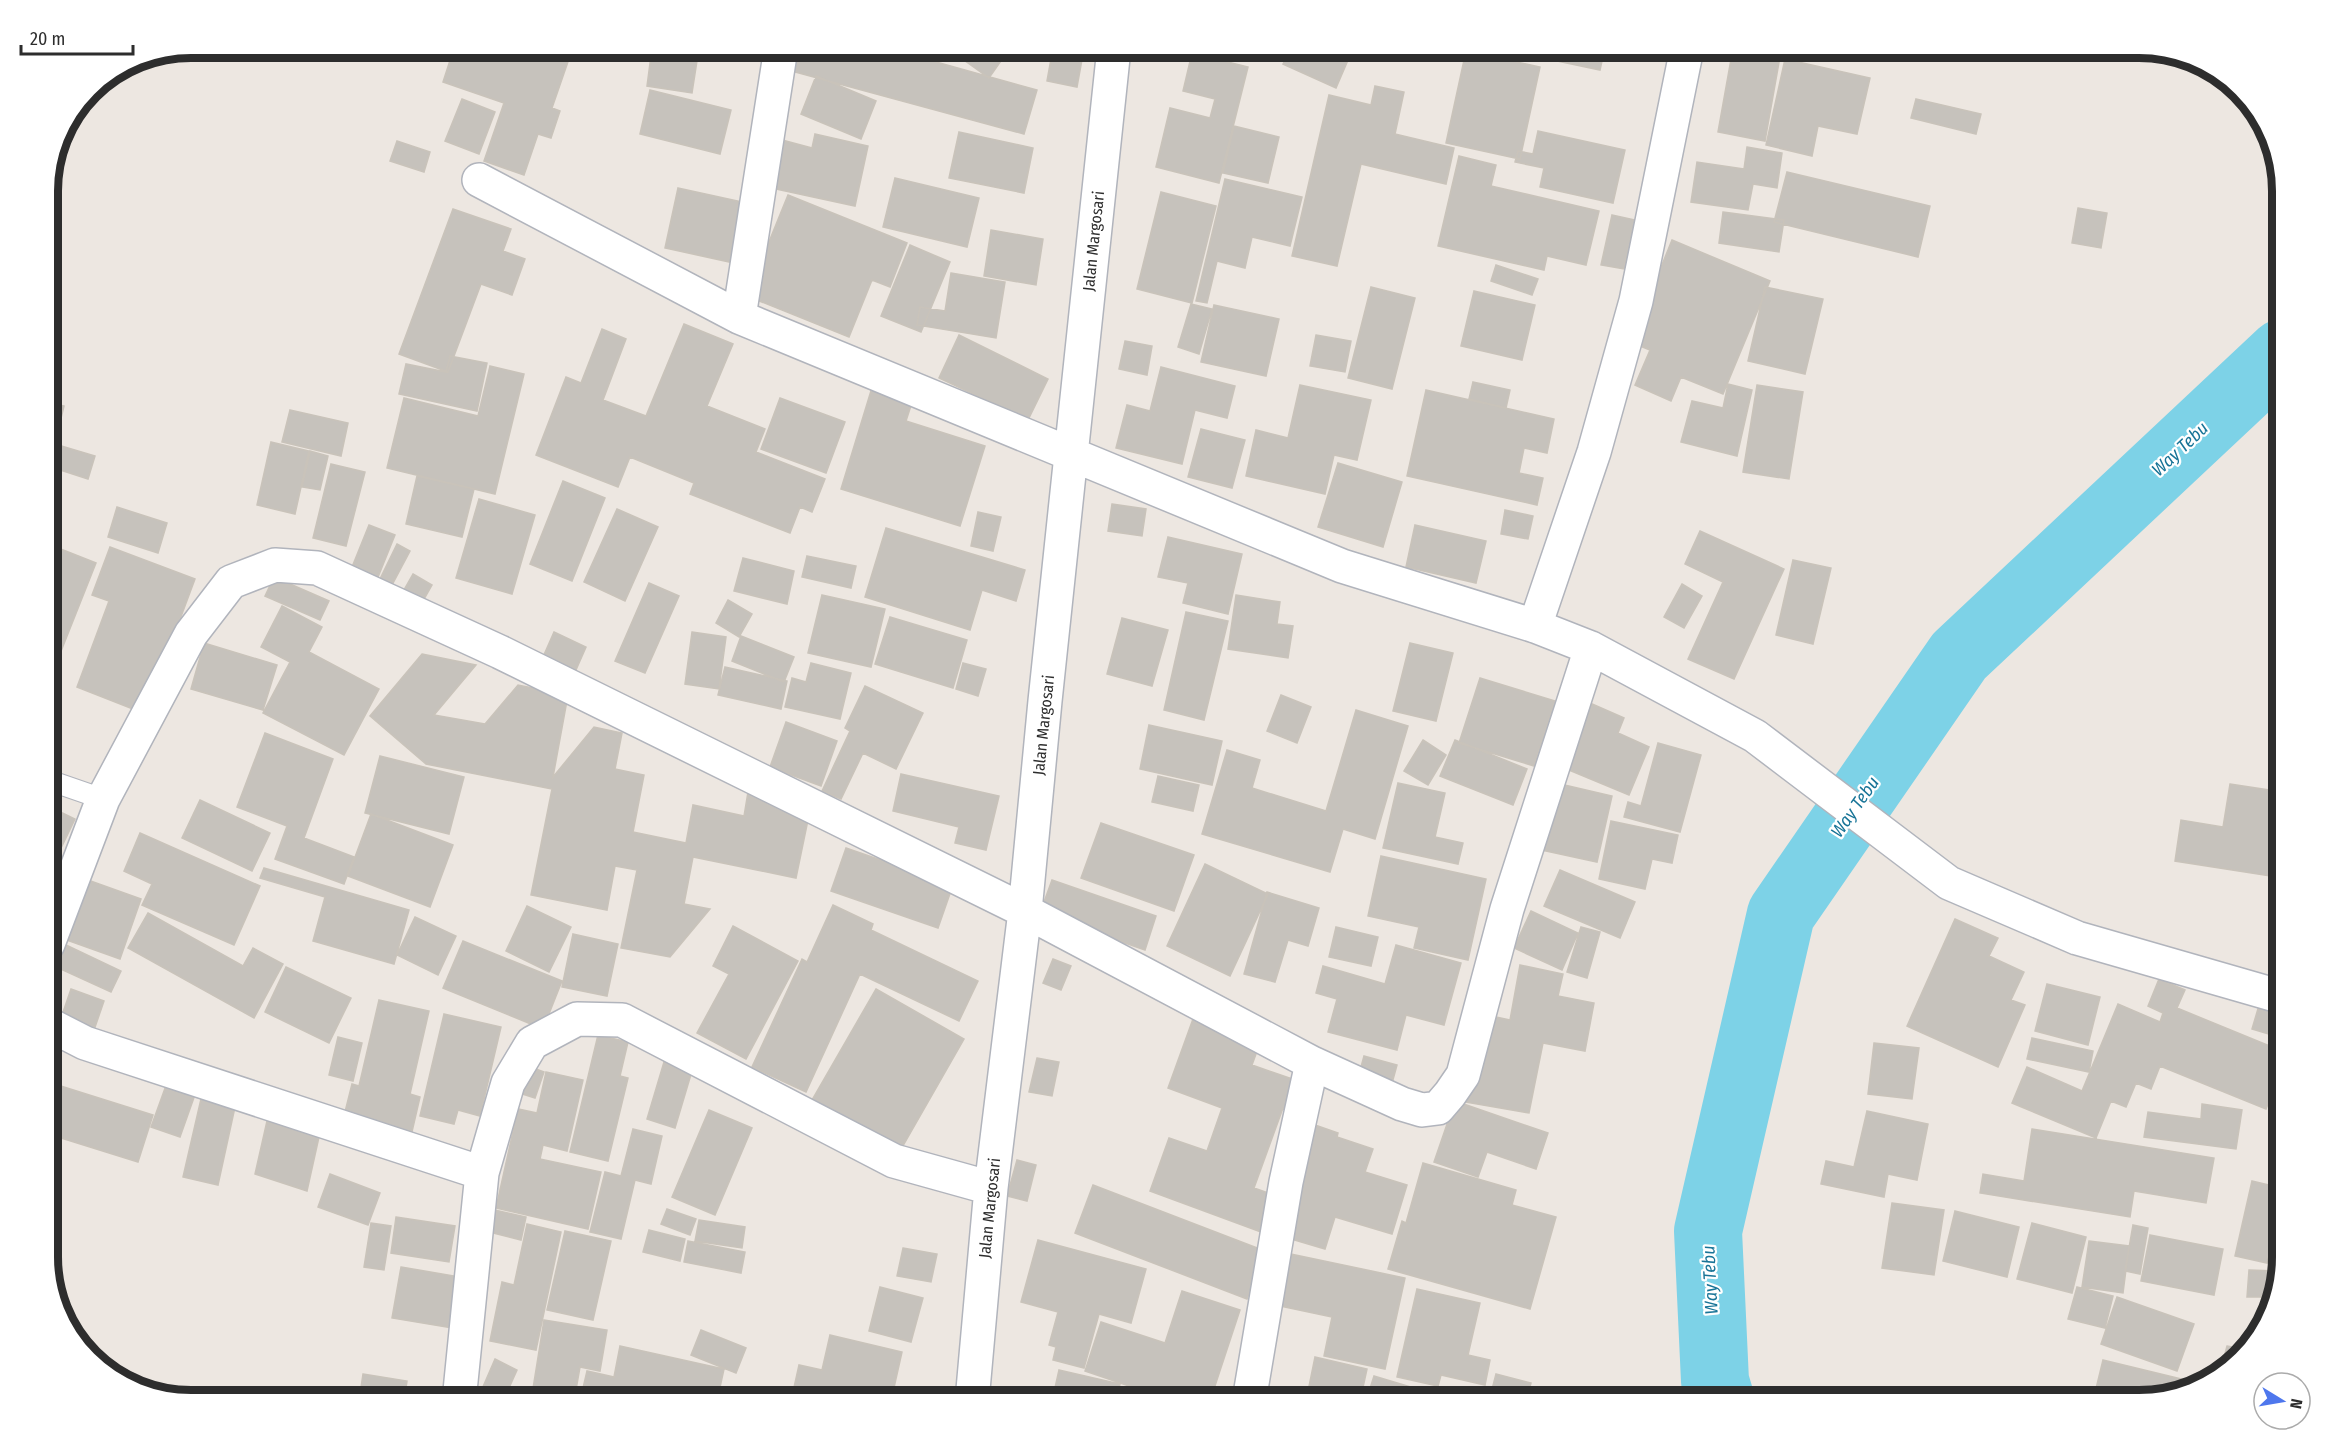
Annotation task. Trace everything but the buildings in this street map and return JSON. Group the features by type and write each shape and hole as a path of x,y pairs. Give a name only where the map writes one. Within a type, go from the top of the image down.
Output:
{"street":[{"path":"739,317 779,58"},
{"name":"Jalan Margosari","path":"973,1390 991,1188 1025,911 1113,58"},
{"path":"1535,626 1594,452 1635,301 1685,58"},
{"path":"479,180 739,317 1342,566 1535,626 1591,648 1755,736 1949,883 2077,938 2272,995"},
{"path":"59,916 104,800 191,634 231,582 275,565 317,568 500,652 1025,911 1312,1063 1402,1104 1422,1110 1438,1107 1463,1074 1506,909 1591,648"},
{"path":"460,1390 482,1173 508,1083 532,1043 577,1019 622,1020 894,1161 991,1188"},
{"path":"59,1030 85,1043 482,1173"},
{"path":"1251,1390 1286,1182 1312,1063"}],"lane":[{"path":"59,784 104,800"}],"waterway":[{"name":"Way Tebu","path":"1718,1390 1715,1381 1708,1231 1781,914 1959,656 2271,363"}]}
